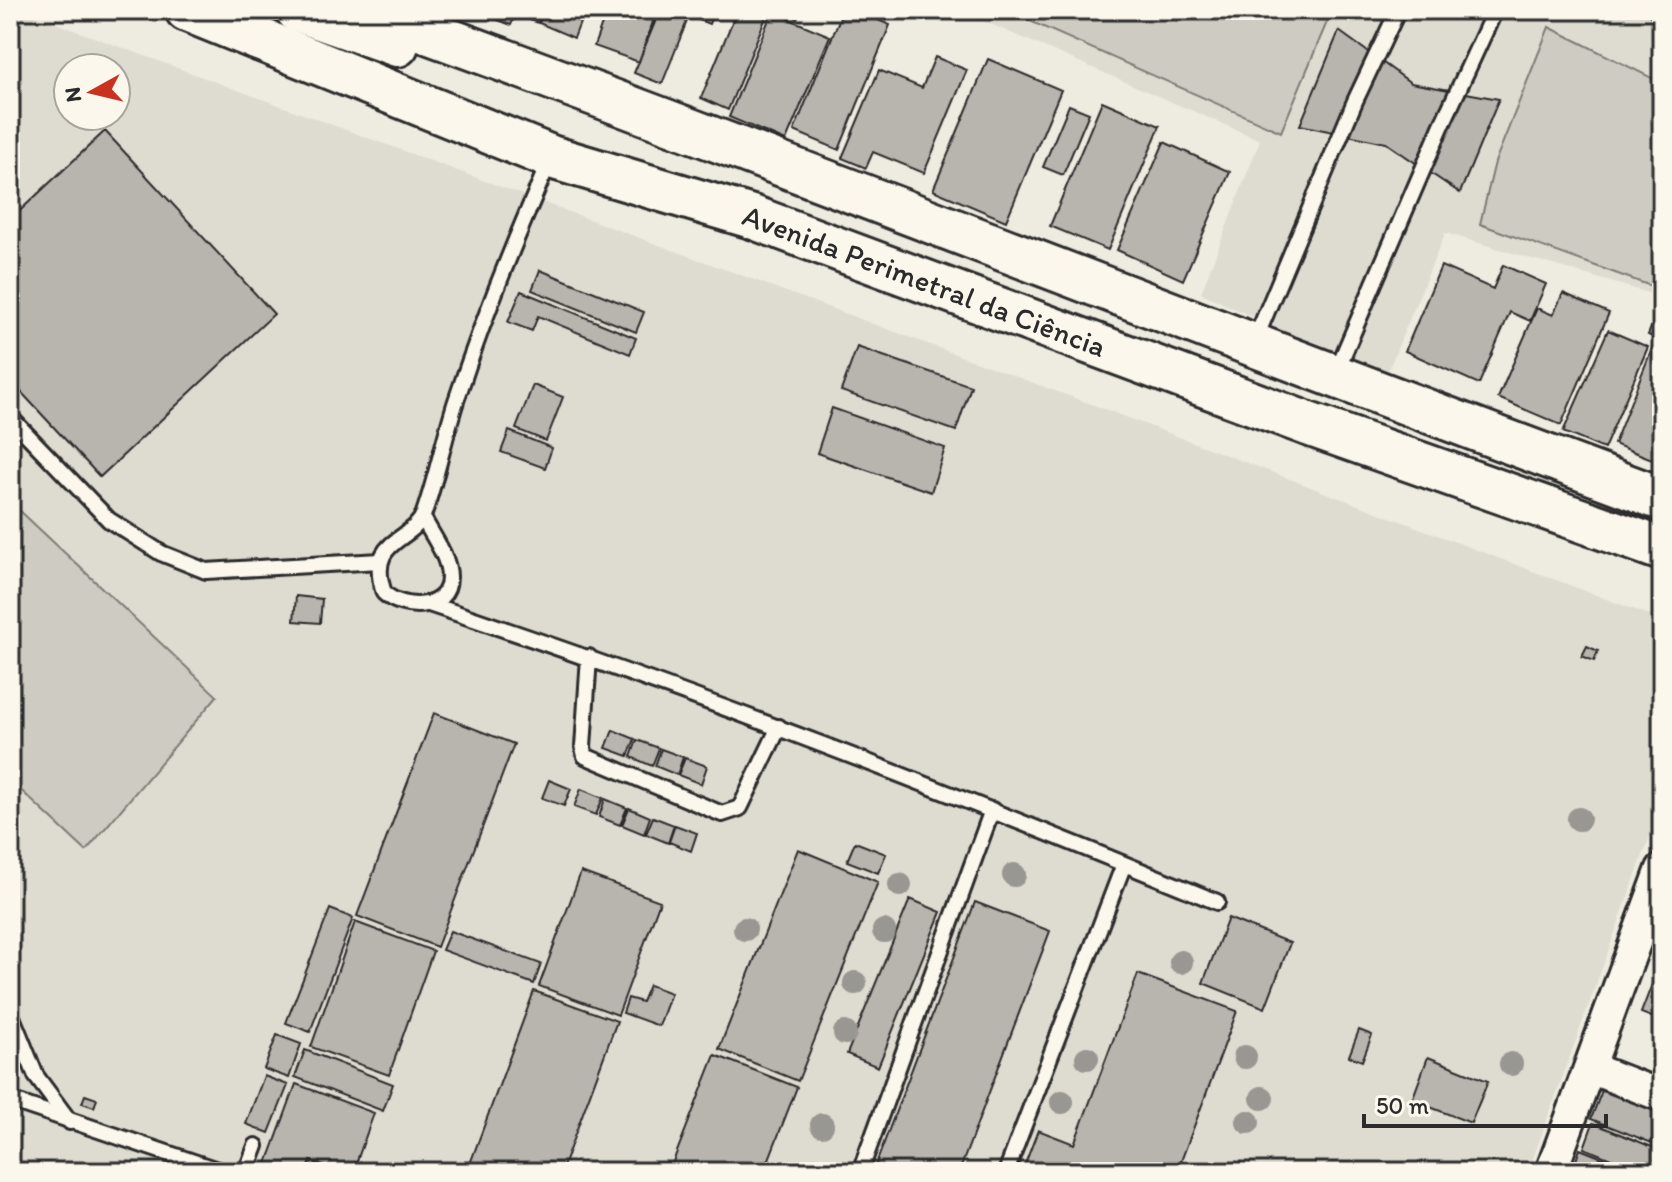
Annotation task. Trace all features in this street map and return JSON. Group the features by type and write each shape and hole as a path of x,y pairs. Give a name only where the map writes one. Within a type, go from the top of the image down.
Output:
{"main road":[{"path":"297,10 477,73 497,75 525,67"},
{"name":"Avenida Perimetral da Ciência","path":"367,10 525,67 1334,377 1662,499"},
{"name":"Avenida Perimetral da Ciência","path":"196,12 551,157 752,217 1308,424 1662,549"},
{"path":"989,305 1064,322 1312,403 1322,400 1334,377"}],"street":[{"path":"1551,1172 1662,869"},
{"path":"1590,1068 1662,1096"}],"lane":[{"path":"1253,345 1355,101 1398,10"},
{"path":"1334,377 1441,127 1495,10"},
{"path":"423,518 444,558 449,578 444,594 429,604 410,607 390,598 380,582 380,561 394,541 423,518 455,402 505,262 551,157"},
{"path":"10,417 109,520 161,553 206,571 380,561"},
{"path":"429,604 589,657 779,727 1217,902"},
{"path":"589,657 585,756 722,814 740,808 779,727"},
{"path":"860,1172 992,810"},
{"path":"1006,1172 1124,864"},
{"path":"10,1012 36,1076 70,1122"},
{"path":"10,1100 223,1172"},
{"path":"246,1172 256,1146"}],"shaded area":[{"path":"10,10 20,10 1107,410 1662,620 1662,803 1528,1172 10,1172"},
{"path":"958,10 1662,10 1662,297 1445,233 1385,378 1201,293 1260,140"},
{"path":"1005,10 1332,10 1281,132"},
{"path":"1549,27 1662,83 1662,290 1480,224 1495,162"},
{"path":"17,508 217,696 86,851 10,780 10,516"}],"building":[{"path":"472,10 517,10 511,25"},
{"path":"521,10 542,10 538,23 519,16"},
{"path":"544,10 585,10 574,38 539,23"},
{"path":"607,10 657,10 639,62 594,46"},
{"path":"660,10 714,10 709,24 689,16 662,84 634,73"},
{"path":"737,10 769,10 728,110 701,98"},
{"path":"778,10 800,10 797,18"},
{"path":"843,10 854,10 890,25 839,150 794,131"},
{"path":"772,12 830,36 786,141 729,117"},
{"path":"1339,31 1411,83 1499,99 1460,193 1386,143 1300,125"},
{"path":"935,57 967,70 924,173 873,152 866,168 842,158 879,70 922,88"},
{"path":"988,59 1061,90 1006,221 933,190"},
{"path":"1102,101 1160,126 1108,250 1050,226"},
{"path":"1069,105 1089,113 1063,175 1043,167"},
{"path":"106,132 274,314 100,477 10,380 10,220"},
{"path":"1164,142 1230,172 1183,280 1117,250"},
{"path":"1503,265 1546,284 1530,321 1510,312 1479,384 1405,351 1441,266 1493,289"},
{"path":"540,270 644,312 636,332 532,290"},
{"path":"521,291 636,338 630,354 538,316 532,331 508,322"},
{"path":"1563,293 1609,313 1561,425 1498,398 1537,308 1553,315"},
{"path":"1662,300 1662,341 1648,335"},
{"path":"1608,330 1648,347 1604,449 1563,432"},
{"path":"1653,346 1662,350 1662,463 1614,444"},
{"path":"857,347 971,386 956,431 841,391"},
{"path":"533,385 563,397 546,441 516,429"},
{"path":"832,408 945,448 931,492 817,453"},
{"path":"509,431 552,448 545,468 501,452"},
{"path":"296,596 322,599 320,623 294,621"},
{"path":"1587,646 1598,651 1594,661 1582,656"},
{"path":"434,713 514,744 437,947 357,916"},
{"path":"613,730 635,739 628,756 606,748"},
{"path":"637,740 659,748 652,766 631,757"},
{"path":"661,749 683,757 677,775 655,766"},
{"path":"685,758 707,766 701,784 678,775"},
{"path":"549,780 571,789 564,806 542,798"},
{"path":"581,789 603,798 596,815 574,807"},
{"path":"605,799 627,808 620,825 599,817"},
{"path":"629,808 650,817 644,834 622,825"},
{"path":"653,817 674,825 668,843 646,834"},
{"path":"675,825 697,833 691,851 669,842"},
{"path":"855,842 886,854 878,873 847,861"},
{"path":"798,849 878,882 798,1081 719,1049"},
{"path":"581,872 660,901 618,1015 539,986"},
{"path":"910,899 941,912 878,1067 847,1054"},
{"path":"975,902 1050,931 959,1172 873,1172"},
{"path":"330,909 353,918 310,1032 286,1023"},
{"path":"1228,918 1290,943 1265,1008 1203,983"},
{"path":"355,922 433,951 389,1075 311,1047"},
{"path":"450,931 541,964 534,984 442,950"},
{"path":"1662,958 1662,1021 1641,1013"},
{"path":"1138,974 1237,1011 1177,1172 1022,1172 1038,1130 1074,1144"},
{"path":"649,985 671,993 659,1026 623,1013 628,998 642,1002"},
{"path":"534,991 617,1021 561,1172 467,1172"},
{"path":"1359,1030 1372,1035 1362,1061 1349,1056"},
{"path":"277,1035 301,1044 289,1078 264,1069"},
{"path":"305,1050 393,1084 383,1111 295,1077"},
{"path":"715,1055 797,1087 764,1172 669,1172"},
{"path":"1428,1057 1488,1081 1471,1123 1412,1100"},
{"path":"264,1076 288,1085 269,1133 246,1124"},
{"path":"296,1084 374,1113 353,1172 340,1172 311,1161 307,1172 265,1169"},
{"path":"1603,1088 1662,1111 1662,1147 1591,1119"},
{"path":"85,1095 97,1099 94,1107 82,1103"},
{"path":"1593,1123 1662,1151 1662,1172 1643,1172 1584,1148"},
{"path":"1580,1149 1638,1172 1572,1172"}]}
